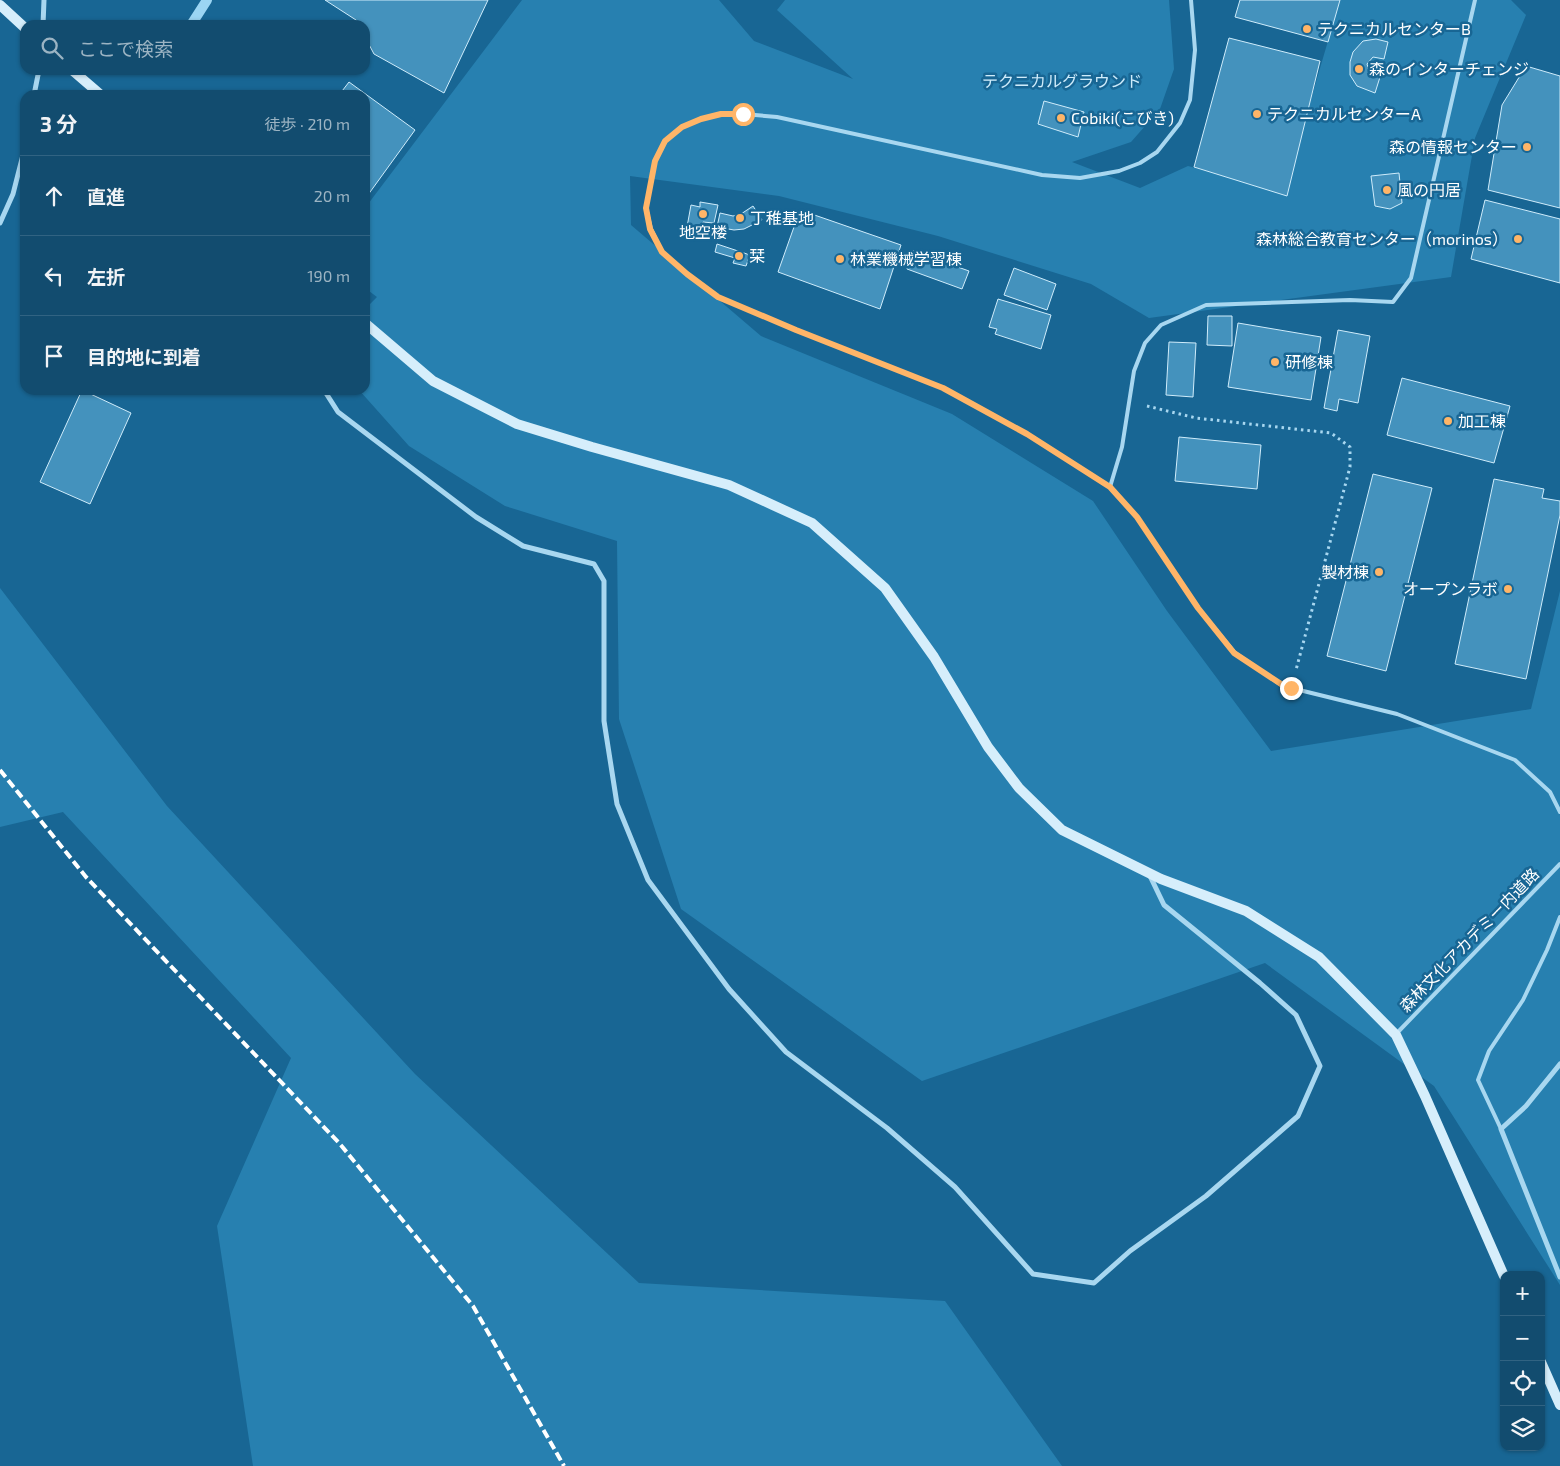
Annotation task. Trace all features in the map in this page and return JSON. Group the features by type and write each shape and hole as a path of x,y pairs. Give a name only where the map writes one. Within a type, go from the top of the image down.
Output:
{"street":[{"path":"43,20 44,0"},
{"path":"0,5 20,23"},
{"path":"35,90 38,75"},
{"path":"78,75 95,90"},
{"path":"0,223 13,194 20,167"},
{"path":"370,327 433,381 517,424 602,450 730,485 812,523 885,588 934,657 988,747 1019,788 1062,830 1148,873 1246,911 1319,957 1396,1034 1502,1271"},
{"path":"327,395 338,412 476,518 523,546 594,564 604,581 604,721 617,804 648,880 730,989 786,1052 887,1128 955,1187 1033,1274 1094,1283 1130,1252 1206,1196 1298,1116 1320,1066 1296,1014 1164,905 1148,873"},
{"path":"1560,1064 1526,1106 1501,1129 1560,1277"},
{"path":"1545,1371 1560,1405"}],"lane":[{"path":"1191,0 1195,50 1190,100 1180,123 1157,152 1140,163 1119,172 1080,178 1042,175 777,117 721,114 701,119 682,127 665,141 655,161 648,193 646,208 650,229 662,252 718,297 943,388 1027,434 1110,487 1137,517 1198,608 1234,653 1284,686 1397,714 1516,760 1550,792 1560,812"},
{"path":"1110,487 1122,447 1134,371 1145,343 1161,325 1206,305 1350,300 1393,302 1411,278 1475,0"},
{"name":"森林文化アカデミー内道路","path":"1396,1034 1560,864"},
{"path":"1501,1129 1478,1080 1489,1051 1523,1000 1547,950 1560,917"}],"path":[{"path":"1129,402 1196,418 1331,433 1350,447 1350,467 1291,688"}],"green space":[{"name":"テクニカルグラウンド","path":"522,0 719,0 754,41 853,79 777,10 785,0 1169,0 1174,69 1160,109 1131,142 1072,162 1140,188 1188,166 1284,191 1340,0 1511,0 1526,15 1475,138 1451,277 1149,318 1091,284 938,236 779,196 630,176 631,225 761,336 952,414 1093,501 1167,611 1271,751 1531,709 1560,591 1560,1285 1434,1086 1265,963 922,1081 681,909 619,719 617,541 505,506 409,446 363,395 370,395 370,304 377,297 370,292 370,201"},
{"path":"0,588 167,806 415,1074 639,1283 945,1301 1062,1466 253,1466 217,1226 291,1058 63,812 0,827"}],"building":[{"path":"325,0 488,0 444,93 374,54 370,46 370,20 356,20"},
{"name":"テクニカルセンターB","path":"1240,0 1340,0 1328,42 1235,17"},
{"name":"テクニカルセンターA","path":"1229,38 1320,61 1287,196 1194,167"},
{"name":"森のインターチェンジ","path":"1376,39 1388,42 1384,59 1373,57 1367,64 1370,74 1380,77 1375,93 1357,86 1350,75 1350,62 1353,52 1363,41"},
{"name":"森の情報センター","path":"1526,66 1560,76 1560,208 1488,190 1502,105"},
{"path":"349,82 360,90 343,90"},
{"path":"370,97 415,130 370,192"},
{"name":"Cobiki(こびき)","path":"1044,101 1084,112 1078,137 1038,124"},
{"name":"風の円居","path":"1399,173 1402,203 1390,209 1375,206 1371,176"},
{"name":"森林総合教育センター（morinos）","path":"1485,200 1560,219 1560,283 1471,259"},
{"name":"地空楼","path":"700,202 718,205 714,223 703,222 702,229 687,227 691,205 700,207"},
{"name":"丁稚基地","path":"753,206 762,220 744,229 734,230 717,227 720,213 733,216 741,214"},
{"name":"林業機械学習棟","path":"800,210 901,245 880,309 778,272"},
{"name":"栞","path":"717,244 750,255 746,266 733,263 735,258 715,252"},
{"path":"913,251 969,271 962,289 907,269"},
{"path":"1014,268 1056,284 1047,310 1004,295"},
{"path":"998,299 1051,315 1041,349 995,334 997,329 989,327"},
{"path":"1208,316 1232,316 1232,346 1207,345"},
{"name":"研修棟","path":"1238,323 1321,337 1311,400 1228,387"},
{"path":"1338,330 1370,336 1358,403 1339,399 1337,411 1324,408"},
{"path":"1169,342 1196,343 1193,397 1166,395"},
{"name":"加工棟","path":"1402,378 1510,406 1494,463 1387,435"},
{"path":"80,395 93,395 131,413 90,504 40,482"},
{"path":"1179,437 1261,445 1257,489 1175,481"},
{"name":"製材棟","path":"1373,474 1432,488 1386,671 1327,656"},
{"name":"オープンラボ","path":"1494,479 1544,489 1542,498 1560,501 1560,515 1526,679 1455,664"}],"waterway":[{"path":"194,20 207,0"}],"railway":[{"path":"0,770 86,877 340,1144 473,1306 564,1466"}],"place":[{"name":"テクニカルセンターB","path":"1307,29"},
{"name":"森のインターチェンジ","path":"1359,69"},
{"name":"テクニカルセンターA","path":"1257,114"},
{"name":"Cobiki(こびき)","path":"1061,118"},
{"name":"森の情報センター","path":"1527,147"},
{"name":"風の円居","path":"1387,190"},
{"name":"地空楼","path":"703,214"},
{"name":"丁稚基地","path":"740,218"},
{"name":"森林総合教育センター（morinos）","path":"1518,239"},
{"name":"栞","path":"739,256"},
{"name":"林業機械学習棟","path":"840,259"},
{"name":"研修棟","path":"1275,362"},
{"name":"加工棟","path":"1448,421"},
{"name":"製材棟","path":"1379,572"},
{"name":"オープンラボ","path":"1508,589"}],"route":[{"path":"743,114 721,114 701,119 682,127 665,141 655,161 646,208 650,229 662,252 718,297 943,388 1027,434 1110,487 1137,517 1198,608 1234,653 1284,686 1291,688"}]}
